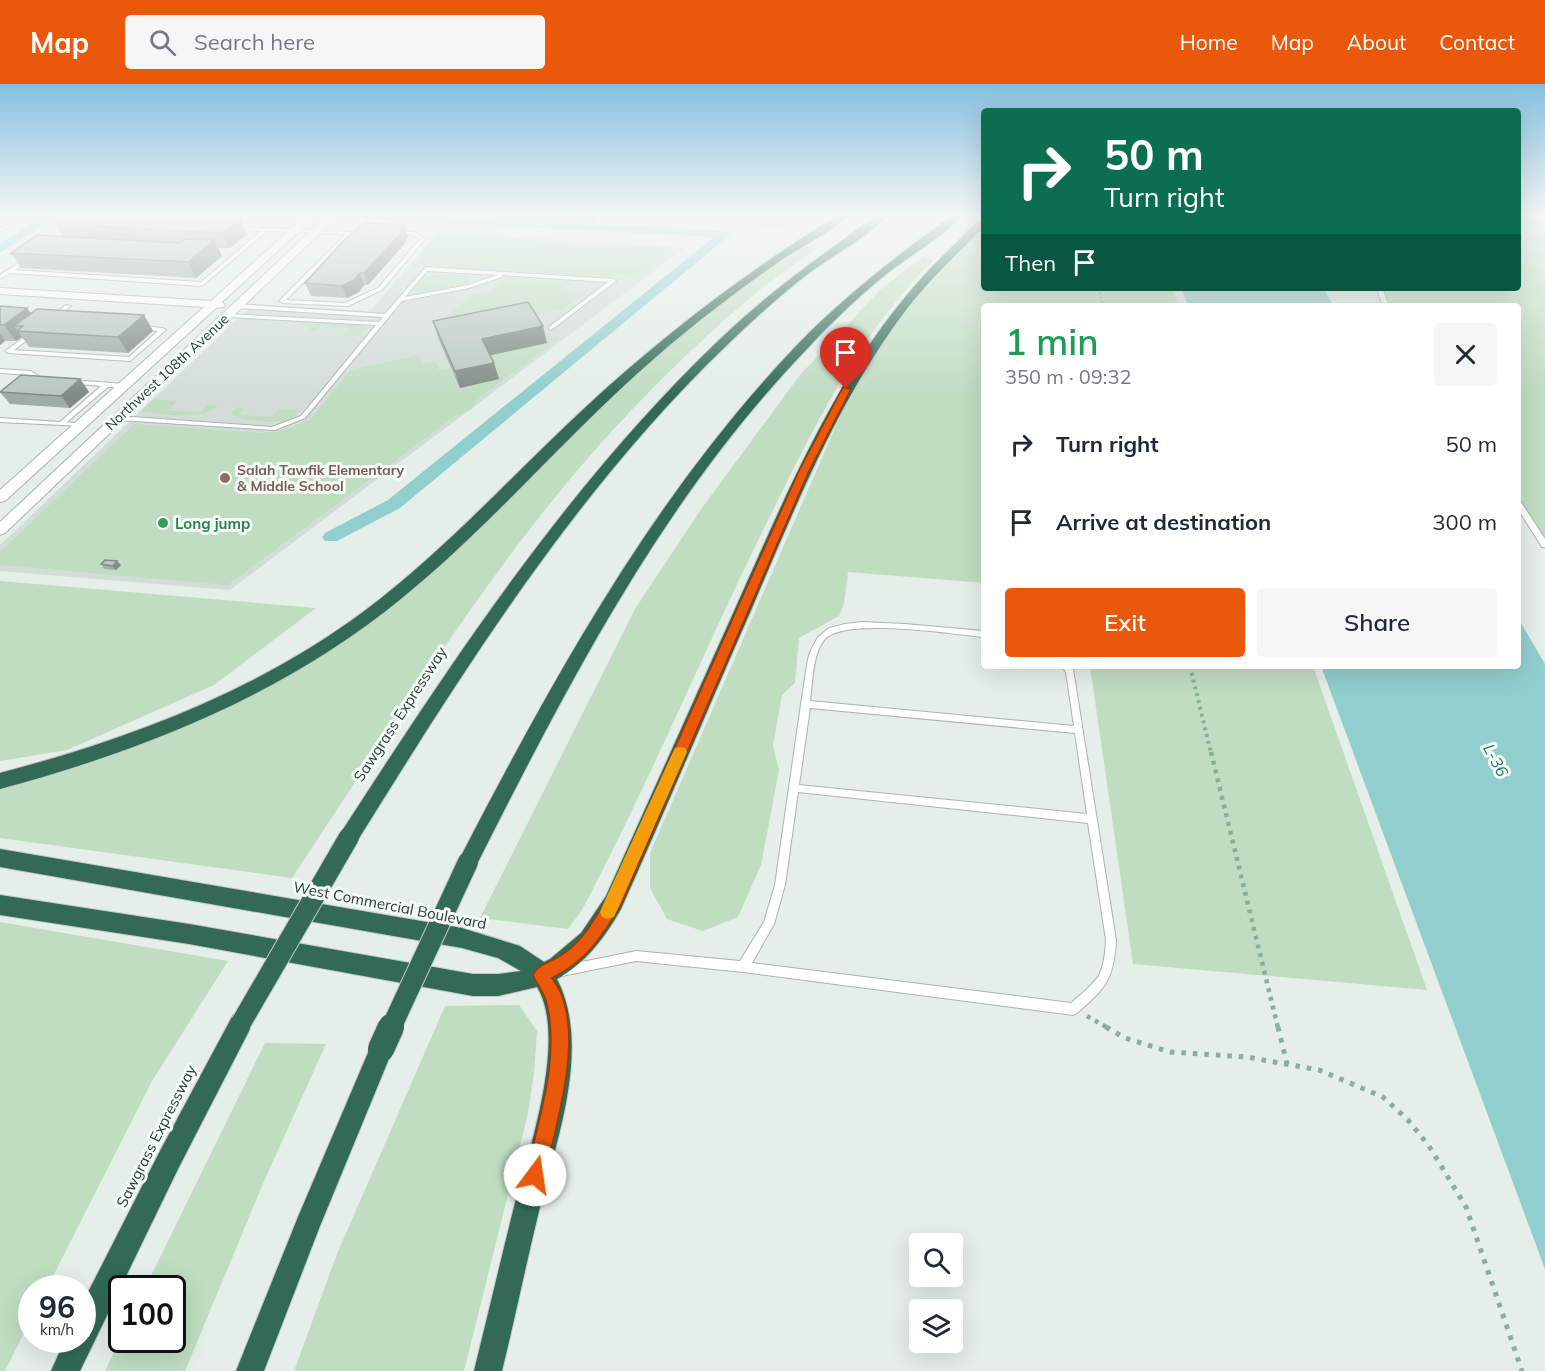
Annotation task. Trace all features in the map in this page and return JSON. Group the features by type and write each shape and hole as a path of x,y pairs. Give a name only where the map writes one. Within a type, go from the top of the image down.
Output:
{"highway":[{"path":"0,781 72,762 167,727 246,691 339,637 415,578 593,406 653,352 753,275"},
{"name":"Sawgrass Expressway","path":"96,1307 241,1023 349,837 452,676 512,589 559,527 640,429 714,352 802,275"},
{"path":"250,1371 307,1226 381,1049 468,862 536,728 580,650 659,523 696,472 764,388 828,321 879,275"},
{"path":"0,905 189,934 490,987 508,985 542,975 566,962 584,946 603,922 614,902 803,473 848,385 886,328 929,275"},
{"name":"West Commercial Boulevard","path":"0,858 462,938 505,950 530,964 542,975"},
{"path":"0,868 79,870"},
{"path":"488,1371 556,1085 559,1014 550,986 542,975"},
{"path":"65,1371 74,1353"}],"street":[{"name":"Northwest 108th Avenue","path":"0,498 248,275"},
{"name":"Northwest 108th Avenue","path":"0,530 271,275"},
{"path":"0,291 233,311"},
{"path":"0,302 211,309"}],"lane":[{"path":"69,275 202,284 212,275"},
{"path":"308,275 282,301 346,305 380,289 392,275"},
{"path":"118,418 273,429 303,417 421,275"},
{"path":"400,300 469,286 501,275"},
{"path":"521,275 613,281 550,328"},
{"path":"59,323 47,322 68,306"},
{"path":"233,311 387,316"},
{"path":"233,311 380,324"},
{"path":"0,351 130,359 163,330 129,327"},
{"path":"8,351 39,328"},
{"path":"0,371 31,373 40,380 51,381"},
{"path":"62,381 125,386"},
{"path":"62,424 106,385"},
{"path":"0,420 81,425"},
{"path":"1521,509 1545,545"},
{"path":"743,967 769,924 780,885 805,704 817,642 832,630 857,624 981,634"},
{"path":"542,975 636,956 1073,1008 1097,988 1109,968 1111,940 1068,669"},
{"path":"805,704 1079,730"},
{"path":"794,788 1092,819"}],"path":[{"path":"1191,669 1287,1064"},
{"path":"1073,1008 1125,1038 1170,1052 1247,1057 1319,1070 1383,1097 1408,1120 1429,1146 1466,1207 1522,1371"}],"shaded area":[{"name":"Salah Tawfik Elementary & Middle School","path":"401,275 649,275 230,590 0,571 0,545 253,304 370,311"}],"green space":[{"path":"433,275 453,275 469,276 472,279 468,283 421,293 413,292 424,278"},
{"path":"577,275 615,275 613,277"},
{"path":"757,275 779,275 726,318 689,352 602,442 559,493 439,654 292,878 0,838 0,785 126,749 336,642 658,354"},
{"path":"899,275 919,275 865,344 810,436 582,910 568,929 480,918 635,609 702,508 800,375 881,289"},
{"path":"939,275 981,275 981,291 1173,291 1178,303 981,303 981,583 848,572 844,604 839,616 799,638 795,683 782,695 773,746 779,770 761,865 738,917 703,931 667,919 650,888 650,853 845,405 881,342 910,305"},
{"path":"1521,275 1545,275 1545,545 1521,509 1521,303 1385,303 1380,291 1521,291"},
{"path":"504,279 573,282 564,286 571,296 581,293 582,295 562,309 531,316 438,323 472,295 490,291"},
{"path":"323,323 366,327 358,336 344,335 350,327 321,325 316,331 308,331 313,326"},
{"path":"547,334 560,338 480,397 472,409 454,417 228,585 0,565 0,552 134,424 262,433 288,429 312,418 350,370 419,355 422,364 435,361 439,370 451,368 461,388 487,356"},
{"path":"153,399 176,401 169,410 201,412 208,405 218,406 193,415 141,411"},
{"path":"237,407 244,408 240,415 271,417 279,409 299,410 288,420 267,422 235,416 231,413"},
{"path":"0,581 316,608 214,685 67,750 0,761"},
{"path":"1090,669 1314,669 1427,990 1133,964"},
{"path":"0,922 228,961 152,1081 54,1275 18,1275 18,1345 5,1371 0,1371"},
{"path":"519,1005 537,1031 534,1073 527,1118 464,1371 294,1371 337,1254 445,1006"},
{"path":"265,1043 326,1044 265,1179 185,1371 105,1371 113,1353 186,1353 186,1275 151,1275"}],"water":[{"path":"1182,291 1325,291 1332,303 1187,303"},
{"name":"L-36","path":"1521,623 1545,664 1545,1269 1322,669 1521,669"}],"building":[{"path":"312,275 358,275 342,286 305,283"},
{"path":"528,302 543,326 482,339 494,363 455,371 433,321"},
{"path":"0,306 27,308 4,325 0,325"},
{"path":"37,309 144,315 118,337 17,331 23,326 14,326"},
{"path":"21,375 80,379 61,396 0,392"},
{"path":"105,560 117,561 113,566 101,564"}],"waterway":[{"path":"331,537 394,504 675,275"}],"slow traffic":[{"path":"608,912 680,752"}],"place":[{"name":"Salah Tawfik Elementary & Middle School","path":"225,478"},
{"name":"Long jump","path":"163,523"}],"route":[{"path":"535,1175 556,1085 560,1033 556,1000 542,975 566,962 591,940 614,902 803,473 846,389"}]}
